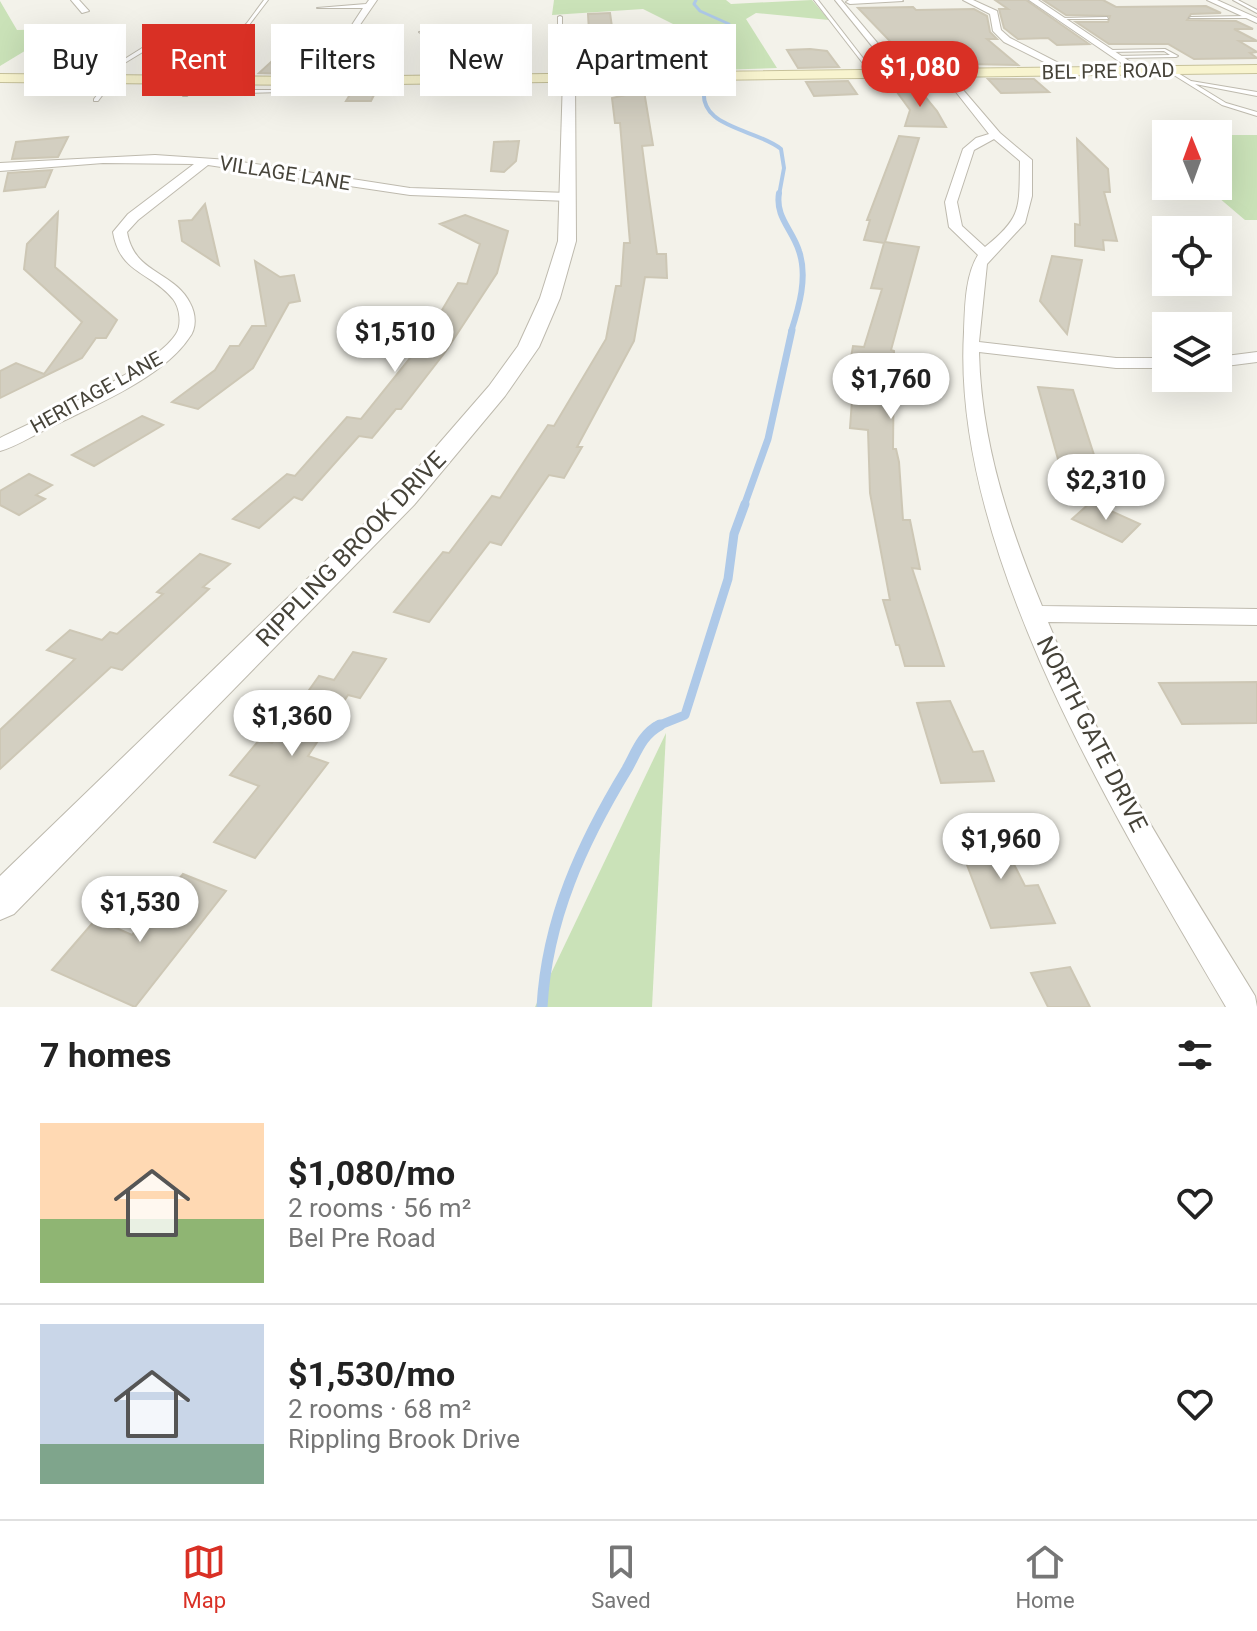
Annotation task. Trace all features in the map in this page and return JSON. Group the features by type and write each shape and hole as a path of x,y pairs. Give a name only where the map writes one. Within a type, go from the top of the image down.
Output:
{"main road":[{"name":"BEL PRE ROAD","path":"736,76 1257,69"},
{"name":"BEL PRE ROAD","path":"0,78 24,79"}],"street":[{"path":"75,0 85,11"},
{"path":"967,0 994,13 997,31 1007,40 1071,72"},
{"path":"1033,0 1139,71"},
{"path":"1211,0 1252,19"},
{"path":"835,1 899,1"},
{"path":"835,1 899,74"},
{"path":"321,8 369,3"},
{"path":"355,24 369,3"},
{"path":"946,73 996,135 1026,160 1023,217 1013,232 986,255 956,227 951,202 969,149 980,140 996,135"},
{"name":"RIPPLING BROOK DRIVE","path":"0,902 405,499 497,391 528,347 550,298 567,241 569,96"},
{"name":"VILLAGE LANE","path":"0,167 116,159 205,161 266,166 383,189 439,195 569,197"},
{"name":"HERITAGE LANE","path":"0,445 148,368 184,335 188,320 180,297 129,259 121,248 120,232 133,217 205,161"},
{"name":"NORTH GATE DRIVE","path":"986,255 980,262 970,346 973,406 979,446 1001,529 1066,694 1139,831 1244,1007"},
{"path":"970,346 1116,363 1152,363"},
{"path":"1232,360 1257,357"},
{"path":"1033,614 1257,617"}],"lane":[{"path":"248,24 266,0"},
{"path":"816,0 874,74"},
{"path":"1235,0 1257,12"},
{"path":"560,17 560,24"},
{"path":"1061,19 1107,18"},
{"path":"1191,18 1252,19"},
{"path":"1109,51 1165,50 1176,56 1118,57"},
{"path":"1171,71 1232,108 1257,114"},
{"path":"1187,81 1257,94"},
{"path":"1209,94 1216,90 1237,90"},
{"path":"96,100 99,96"}],"green space":[{"path":"554,0 726,0 731,4 812,0 829,20 756,13 746,19 777,68 736,69 736,24 673,24 643,9 552,15"},
{"path":"0,1 17,30 24,30 24,51 0,66"},
{"path":"1232,135 1257,135 1257,220 1245,220 1221,200 1232,200"},
{"path":"666,733 652,1007 535,1007"}],"building":[{"path":"995,0 1026,0 1089,44 1057,45 1048,38 1018,39 1004,28 999,9 1008,9"},
{"path":"1043,0 1103,0 1116,7 1206,6 1221,13 1191,14 1187,20 1236,21 1253,29 1234,29 1257,41 1239,41 1257,52 1250,53 1257,58 1194,59 1168,44 1109,44 1076,22 1108,22 1110,16 1066,15"},
{"path":"913,7 916,10 974,9 987,16 990,32 997,39 987,39 1018,65 911,63 858,8"},
{"path":"610,13 612,24 589,24 588,14"},
{"path":"787,50 827,51 839,67 798,68"},
{"path":"271,62 271,73 259,73"},
{"path":"988,79 1034,79 1049,92 1001,93"},
{"path":"848,81 857,94 814,96 806,82"},
{"path":"917,87 946,127 905,126 910,110 894,88"},
{"path":"349,96 374,96 371,101 346,101"},
{"path":"645,96 653,145 642,146 657,254 666,254 667,278 645,277 634,341 577,447 582,447 564,478 549,475 501,545 490,542 429,622 394,612 443,552 449,553 492,496 500,498 548,425 554,426 606,339 616,286 621,286 624,243 630,243 620,123 615,123 612,98"},
{"path":"899,136 919,138 885,242 919,247 891,350 894,351 893,449 896,449 899,462 903,520 910,520 920,569 912,568 944,666 905,666 899,645 896,645 883,600 890,600 870,493 868,430 850,428 852,400 849,400 851,374 848,374 853,346 864,347 882,289 871,288 884,243 864,240 870,220 867,220"},
{"path":"68,137 58,157 12,159 16,142"},
{"path":"1077,139 1108,169 1110,192 1104,192 1117,241 1103,240 1104,250 1075,246 1075,224 1080,225"},
{"path":"519,141 516,161 504,172 491,171 494,142"},
{"path":"52,170 45,187 4,191 8,173"},
{"path":"205,204 219,265 182,241 179,221 192,220"},
{"path":"58,212 55,267 117,320 106,338 96,338 82,358 0,398 0,371 16,363 44,374 82,322 24,269 27,244"},
{"path":"465,215 508,231 497,273 446,351 401,409 396,409 372,438 359,436 302,500 294,497 259,528 233,519 287,474 295,476 347,417 361,419 415,352 411,352 435,322 458,283 467,284 480,244 440,224"},
{"path":"1052,256 1082,260 1067,334 1040,301"},
{"path":"255,261 280,277 294,275 300,301 289,303 253,368 198,409 172,402 215,370 230,346 239,346 252,326 266,326"},
{"path":"1038,387 1073,390 1095,458 1107,458 1115,482 1063,477"},
{"path":"142,416 163,425 94,466 72,455"},
{"path":"29,474 52,485 36,495 45,499 19,515 0,505 0,491"},
{"path":"1091,502 1140,524 1122,542 1072,519"},
{"path":"200,554 230,564 203,587 209,589 122,670 111,667 0,769 0,730 75,659 47,650 70,630 102,640 110,632 117,634 163,594 157,592"},
{"path":"353,652 386,659 360,698 348,695 308,756 328,763 255,858 214,842 259,786 230,775 260,739 272,743 319,676 334,680"},
{"path":"1257,682 1257,723 1182,724 1159,683"},
{"path":"950,701 973,752 983,751 994,781 941,783 917,703"},
{"path":"993,823 1025,886 1038,885 1055,923 991,928 964,857 968,857 956,825"},
{"path":"183,874 226,891 135,1007 52,970 96,919 132,935"},
{"path":"1070,967 1090,1007 1048,1007 1031,973"}],"waterway":[{"path":"696,0 694,4 700,11 729,24"},
{"path":"704,96 709,110 718,119 781,149 784,168 779,195"},
{"path":"779,193 779,209 796,243 803,271 791,332"},
{"path":"744,506 768,439 792,330"},
{"path":"660,725 685,715 728,579 734,534 745,504"},
{"path":"542,1007 551,943 582,854 640,744 660,725"},
{"path":"655,727 660,725"}]}
